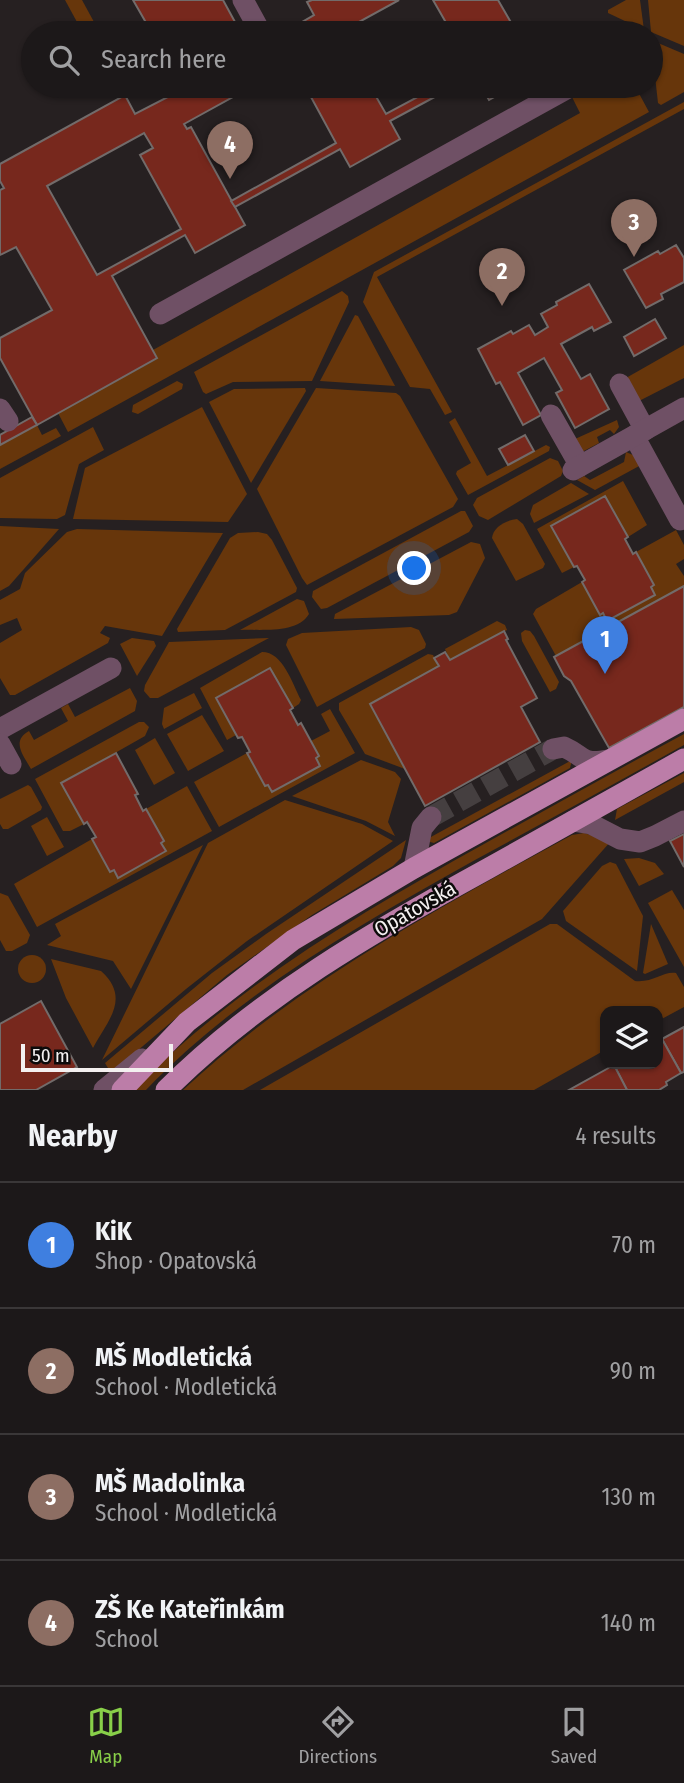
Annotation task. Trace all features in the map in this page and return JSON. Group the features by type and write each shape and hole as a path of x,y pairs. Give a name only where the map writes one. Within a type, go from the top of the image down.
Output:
{"main road":[{"name":"Opatovská","path":"122,1090 187,1022 293,940 414,868 684,719"},
{"name":"Opatovská","path":"166,1090 197,1059 227,1035 366,937 684,759"}],"street":[{"path":"243,0 255,21"},
{"path":"160,314 550,98"},
{"path":"620,384 680,520"},
{"path":"551,415 576,468 684,408"},
{"path":"0,729 111,668"},
{"path":"0,744 11,764"},
{"path":"553,749 564,747 584,761 595,763 608,760"},
{"path":"414,868 422,828 432,817"},
{"path":"573,821 591,824 620,839 640,842 684,821"},
{"name":"Opatovská","path":"104,1090 187,1022"}],"shaded area":[{"path":"65,0 82,0 93,21 76,21"},
{"path":"626,0 640,0 643,21 625,21 608,13 608,10"},
{"path":"648,0 684,0 684,46 663,37 663,21 650,21"},
{"path":"663,45 684,54 684,92 661,105 657,98 663,98"},
{"path":"572,98 641,98 649,112 68,432 58,413 157,359 153,350 580,113"},
{"path":"684,102 684,109 377,277 452,412 445,415 430,389 410,387 363,302 374,272"},
{"path":"342,291 348,296 349,302 312,381 233,382 206,394 203,392 194,372"},
{"path":"355,315 358,316 395,386 320,381"},
{"path":"684,345 684,378 639,401 626,378"},
{"path":"177,381 183,384 182,389 138,414 132,412 133,405"},
{"path":"305,388 306,391 251,483 209,402 234,389"},
{"path":"316,388 396,393 400,396 458,499 453,507 307,585 257,489"},
{"path":"202,407 247,494 228,522 73,519 85,468"},
{"path":"455,418 487,476 546,445 550,447 549,451 468,495 456,474 471,463 449,422"},
{"path":"617,420 619,427 614,434 610,430 597,437 599,443 580,453 575,439"},
{"path":"37,425 42,435 56,428 61,436 0,469 0,445"},
{"path":"93,427 104,450 79,464 65,515 57,519 0,518 0,478"},
{"path":"626,452 633,455 641,465 595,490 577,480 584,476 590,480 624,462"},
{"path":"550,458 558,461 563,471 561,476 488,520 479,516 473,505 477,498"},
{"path":"623,481 647,525 628,537 605,496 552,526 574,567 562,573 537,529"},
{"path":"571,483 589,494 534,523 530,514 533,505"},
{"path":"465,511 473,526 469,532 327,608 321,609 312,597 313,591"},
{"path":"517,519 523,524 545,564 543,568 516,581 492,538 501,525"},
{"path":"0,526 59,529 9,586 0,591"},
{"path":"77,529 223,533 162,636 105,626 100,633 110,638 108,643 15,695 10,695 0,678 0,643 22,630 17,618 0,625 0,600 20,589 25,573 67,532"},
{"path":"676,530 684,545 684,559 676,564 684,576 684,586 556,656 533,614 536,609 582,582 600,614 603,613 608,621 655,595 651,587 654,585 636,552"},
{"path":"238,533 267,534 272,540 297,588 296,592 225,630 178,632 177,629 230,538"},
{"path":"471,542 480,544 485,558 457,612 449,615 334,619 335,614"},
{"path":"297,599 304,601 309,614 296,625 278,629 240,630"},
{"path":"497,621 505,625 507,630 450,660 445,649"},
{"path":"411,627 419,630 426,644 425,648 317,707 286,645 288,639 302,633"},
{"path":"525,630 534,636 559,682 556,689 550,692 522,641 521,633"},
{"path":"132,638 154,641 156,646 137,676 120,644"},
{"path":"269,638 158,698 150,698 144,691 169,642"},
{"path":"262,652 276,657 281,663 301,700 293,708 270,668 216,698 236,735 227,740 200,688"},
{"path":"428,654 433,655 439,666 370,704 405,769 365,754 339,710 339,703"},
{"path":"130,688 137,701 135,711 31,769 20,748 24,735 29,731 34,740 68,721 61,708 68,704 75,717"},
{"path":"194,693 202,708 164,729 164,708"},
{"path":"330,709 355,753 219,827 194,782 247,753 265,786 268,785 273,792 320,766 316,758 319,756 311,741 330,731 321,714"},
{"path":"202,715 224,751 188,771 167,734"},
{"path":"139,722 144,722 149,727 145,736 62,783 84,824 70,831 63,831 35,779"},
{"path":"684,734 684,745 431,885 302,963 220,1022 146,1090 133,1090 213,1018 344,925 437,870"},
{"path":"155,738 175,773 154,785 135,750"},
{"path":"361,760 395,772 401,779 388,822 395,836 366,821 292,796"},
{"path":"572,760 570,768 434,843 430,842 429,838"},
{"path":"684,773 684,782 615,820 617,809"},
{"path":"28,785 42,807 41,810 8,829 3,829 0,824 0,799"},
{"path":"187,786 212,831 37,927 14,884 92,839 118,878 165,852 161,843 164,841 146,809"},
{"path":"285,800 362,824 393,841 247,941 102,1060 208,843"},
{"path":"47,817 64,847 47,856 31,826"},
{"path":"584,833 611,841 542,919 243,1090 183,1090 227,1051 273,1016 369,950 572,835"},
{"path":"406,840 401,858 393,866 312,915 227,975 111,1073 105,1063 212,973"},
{"path":"203,845 131,989 113,961 47,945 61,936 55,924"},
{"path":"639,858 655,863 664,874 639,886 624,859"},
{"path":"610,862 616,864 643,916 637,971 566,921 563,911 602,866"},
{"path":"672,890 684,910 684,967 648,903"},
{"path":"0,893 8,896 30,935 27,943 12,951 6,951 0,940"},
{"path":"550,924 557,924 635,981 676,973 684,987 684,1007 663,1018 663,1006 600,1006 600,1053 534,1090 260,1090"},
{"path":"651,924 668,964 645,974 643,973"},
{"path":"32,955 42,959 46,969 42,979 32,983 22,979 18,969 22,959"},
{"path":"51,959 101,971 115,990 114,1009 93,1048 66,998"}],"building":[{"path":"133,0 223,0 234,21 145,21"},
{"path":"399,0 361,21 304,21 314,15 307,2"},
{"path":"433,0 498,0 510,21 445,21"},
{"path":"120,98 127,98 135,114 166,98 231,98 184,124 187,129 191,127 245,225 195,253 185,235 112,276 157,358 37,425 0,358 0,338 52,310 16,247 0,255 0,190 4,188 0,181 0,164","holes":["144,133 153,148 140,155 181,229 97,275 47,186"]},
{"path":"312,98 377,98 386,114 416,98 433,98 390,121 400,139 350,167 340,149 235,207 231,201 336,143"},
{"path":"676,245 684,258 684,282 661,294 663,299 646,308 624,270 658,251 660,254"},
{"path":"589,284 611,322 594,331 592,327 561,344 581,379 590,374 609,409 575,428 556,393 562,390 544,358 518,373 541,415 523,425 500,382 496,384 478,349 511,331 513,334 529,325 535,335 548,327 541,314 557,305 556,302"},
{"path":"655,319 666,338 634,356 624,337"},
{"path":"32,417 37,425 0,445 0,435"},
{"path":"525,435 534,451 508,465 499,449"},
{"path":"605,496 628,537 625,539 633,554 636,552 654,585 651,587 655,595 607,621 603,613 600,615 582,582 585,580 577,566 574,567 551,526"},
{"path":"684,586 684,707 609,748 571,681 564,676 554,657"},
{"path":"504,631 508,639 506,640 537,698 521,707 540,742 425,806 370,704 439,666 434,658 445,652 450,660"},
{"path":"270,668 293,708 290,710 298,725 301,723 319,756 316,758 320,766 272,792 268,785 265,786 247,753 250,752 242,737 238,738 216,698"},
{"path":"116,753 138,794 135,795 143,811 146,809 164,841 161,843 166,851 118,878 114,870 110,872 92,839 96,837 87,822 84,824 61,783"},
{"path":"684,834 684,867 670,841"},
{"path":"41,1001 77,1067 36,1090 0,1090 0,1024"},
{"path":"684,1027 684,1072 681,1073 663,1038"},
{"path":"663,1041 681,1073 659,1090 627,1090 616,1069 663,1069"},
{"path":"607,1069 616,1069 627,1090 569,1090"}],"tunnel":[{"path":"431,817 553,749"}],"place":[{"name":"ZŠ Ke Kateřinkám","path":"230,179"},
{"name":"MŠ Madolinka","path":"634,257"},
{"name":"MŠ Modletická","path":"502,306"},
{"name":"KiK","path":"605,674"}]}
